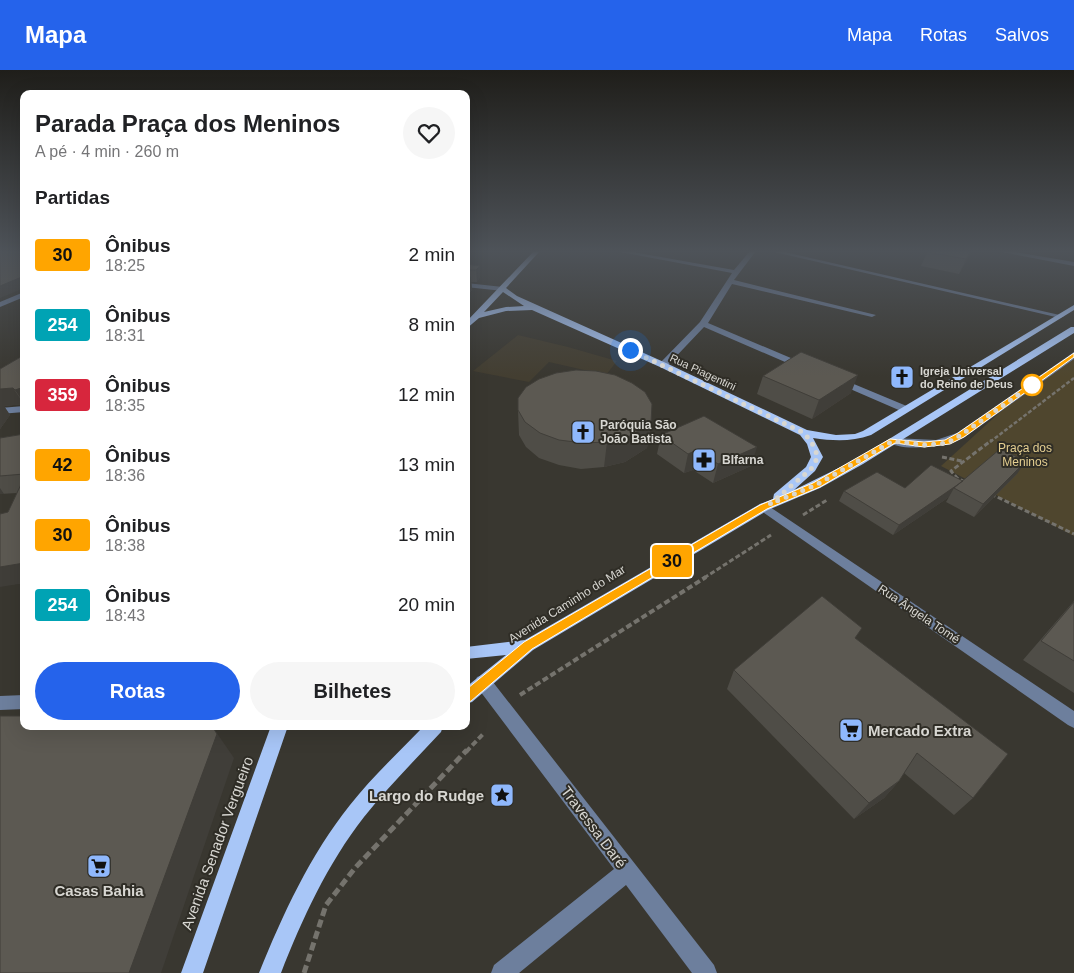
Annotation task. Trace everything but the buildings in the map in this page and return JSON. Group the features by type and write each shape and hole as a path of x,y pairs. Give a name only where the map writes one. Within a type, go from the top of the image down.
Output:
{"main road":[{"path":"470,323 499,293"},
{"name":"Rua Piagentini","path":"508,293 536,309 663,365 804,433"},
{"path":"804,433 822,437 856,437 867,433 1074,307"},
{"name":"Rua Piagentini","path":"478,316 512,308 536,309"},
{"name":"Avenida Caminho do Mar","path":"470,694 528,646 767,505 816,485 893,441 1072,333"},
{"name":"Avenida Caminho do Mar","path":"767,505 811,469 818,457 812,443 804,433"},
{"path":"470,653 528,646"},
{"name":"Avenida Senador Vergueiro","path":"192,973 279,730"},
{"path":"270,973 286,933 310,885 332,848 357,811 431,730"}],"street":[{"path":"663,365 703,324 724,293"},
{"path":"778,293 872,316"},
{"path":"959,293 1060,316"},
{"path":"0,305 20,296"},
{"path":"703,324 813,370"},
{"path":"893,441 924,445 947,443 1074,355"},
{"path":"831,378 905,409"},
{"path":"0,411 20,409"},
{"name":"Rua Ângela Tomé","path":"767,505 1074,720"},
{"name":"Travessa Daré","path":"483,682 706,973"},
{"path":"0,703 20,702"},
{"path":"502,973 628,871"}],"path":[{"path":"966,482 957,478 951,471 1074,378"},
{"path":"984,491 1074,534"},
{"path":"520,695 771,535"},
{"path":"304,973 326,905 355,868 484,733"}],"shaded area":[{"path":"518,335 617,361 606,375 549,362 529,382 473,371"}],"green space":[{"name":"Praça dos Meninos","path":"1074,356 1074,536 941,466 1022,392"}],"bus line":[{"name":"30","path":"470,693 528,646 764,507 816,485 893,441 924,445 947,443 1074,355"}],"place":[{"name":"Igreja Universal do Reino de Deus","path":"902,377"},
{"name":"Paróquia São João Batista","path":"583,432"},
{"name":"BIfarna","path":"704,460"},
{"name":"Mercado Extra","path":"851,730"},
{"name":"Largo do Rudge","path":"502,795"},
{"name":"Casas Bahia","path":"99,866"}],"route":[{"path":"630,350 804,433 812,443 818,457 811,469 770,504 816,485 893,441 924,445 947,443 1035,383 1032,385"}]}
